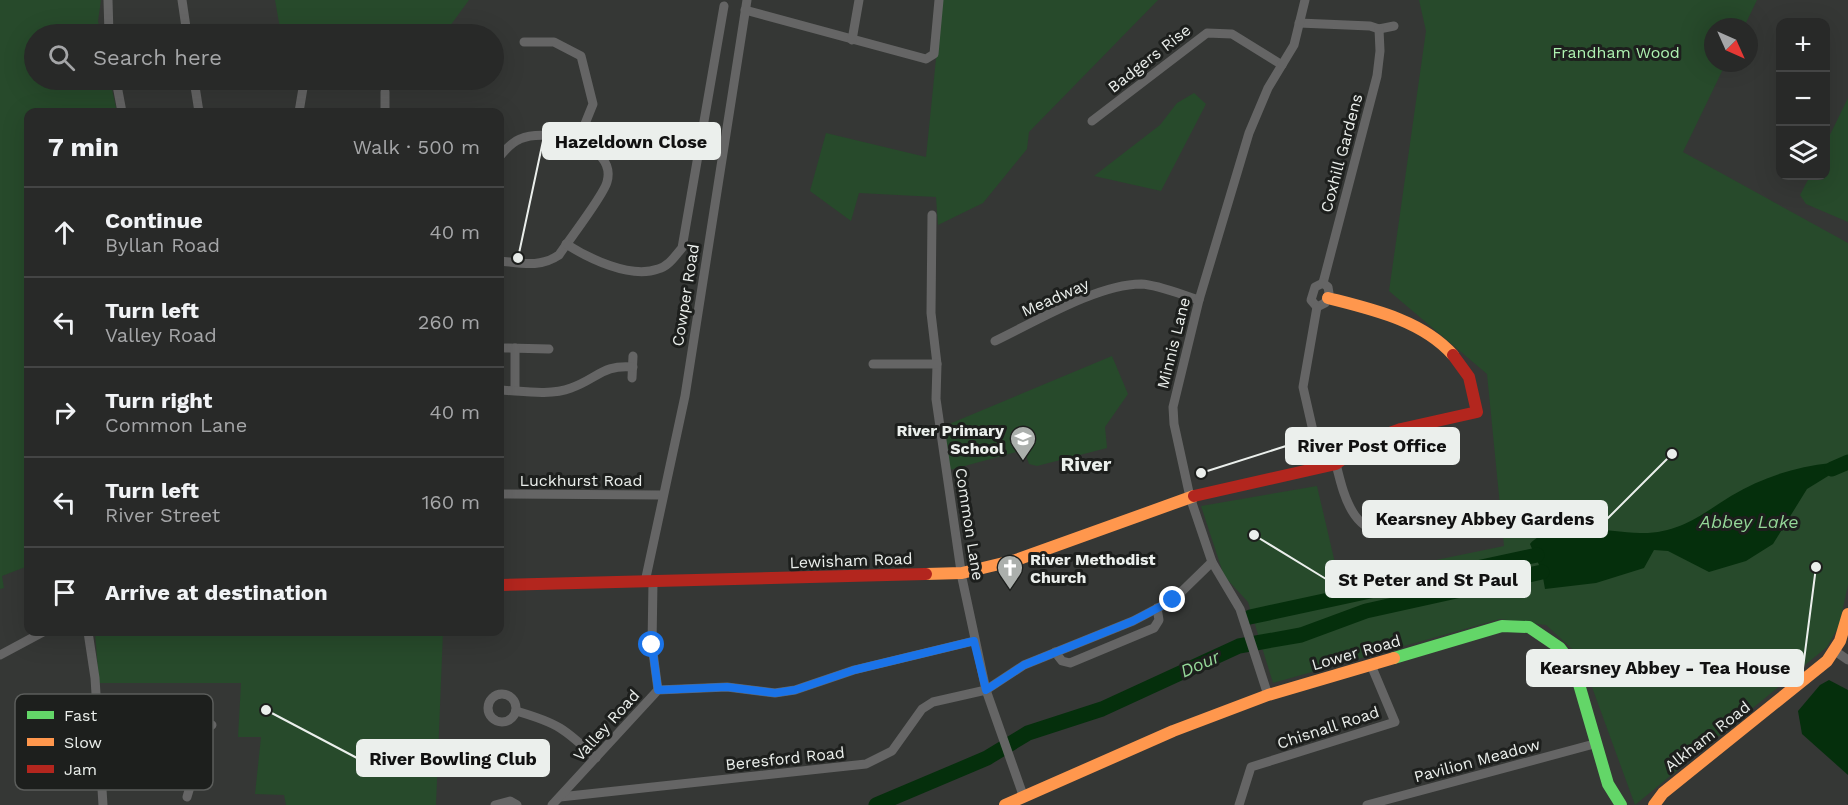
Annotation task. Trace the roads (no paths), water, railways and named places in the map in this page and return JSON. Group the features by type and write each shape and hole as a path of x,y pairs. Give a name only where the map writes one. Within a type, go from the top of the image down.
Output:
{"street":[{"path":"108,0 109,24"},
{"path":"182,0 186,24"},
{"path":"852,40 859,0"},
{"name":"Cowper Road","path":"658,690 652,645 649,582 662,495 685,396 746,5 852,40 929,59 934,54 939,0"},
{"name":"Minnis Lane","path":"1268,695 1240,609 1212,562 1190,498 1174,424 1173,407 1199,300 1249,133 1268,88 1293,45 1305,0"},
{"path":"566,244 595,262 648,271 658,269 671,261 682,248 724,6"},
{"path":"1299,22 1370,26 1379,29 1394,26"},
{"name":"Coxhill Gardens","path":"1322,466 1302,387 1317,307 1311,300 1315,287 1323,283 1377,76 1379,29"},
{"name":"Badgers Rise","path":"1092,121 1102,117 1207,33 1232,34 1282,65"},
{"path":"524,42 554,42 581,56 593,104 578,141"},
{"path":"118,90 121,108"},
{"path":"196,90 198,108"},
{"path":"300,108 303,90"},
{"path":"385,108 386,92"},
{"path":"504,153 521,138 558,136 578,141 598,153 608,166 607,183 559,255 542,264 504,261"},
{"name":"Common Lane","path":"932,214 931,313 937,364 936,399 940,438 974,641 997,726 1023,795"},
{"path":"1317,307 1325,303 1328,297 1328,287 1323,283"},
{"name":"Meadway","path":"995,341 1087,297 1133,285 1147,285 1199,300"},
{"path":"1328,297 1392,315 1426,334 1464,367 1472,385 1478,412 1401,429 1368,441 1336,464 1349,511 1357,520 1371,528 1385,531 1402,529 1440,508"},
{"path":"515,390 510,348 549,349"},
{"path":"632,378 633,356"},
{"path":"873,364 937,364"},
{"path":"504,390 556,392 571,389 614,365 633,366"},
{"name":"Lewisham Road","path":"504,585 963,573 1016,560 1190,498 1336,464"},
{"name":"Luckhurst Road","path":"504,494 662,495"},
{"name":"Beresford Road","path":"560,797 866,764 892,751 922,709 986,690 1024,665 1133,621 1173,600 1212,562"},
{"path":"1055,652 1062,661 1070,663 1143,633 1154,628 1160,620 1157,608"},
{"name":"Alkham Road","path":"1654,805 1663,793 1827,661 1835,651 1848,618"},
{"name":"Lower Road","path":"1005,805 1023,795 1173,731 1268,695 1502,626 1529,627 1560,648 1574,667 1594,744 1608,784 1621,805"},
{"path":"0,655 36,636"},
{"path":"88,636 94,694"},
{"name":"Valley Road","path":"552,805 658,690 727,687 775,693 795,690 854,670 974,641"},
{"path":"1835,651 1848,660"},
{"name":"Chisnall Road","path":"1239,805 1251,767 1395,722 1371,665"},
{"path":"516,711 551,721 567,731 596,758"},
{"name":"Pavilion Meadow","path":"1367,805 1594,744"},
{"path":"102,790 103,805"},
{"path":"187,797 189,790"},
{"path":"495,805 510,801 517,805"}],"water":[{"name":"Abbey Lake","path":"1831,463 1833,473 1807,489 1773,544 1746,561 1709,572 1668,551 1654,550 1644,568 1596,583 1545,589 1542,572 1530,544 1540,536 1566,529 1640,533 1678,527 1743,489 1767,478 1792,470"},
{"path":"1829,680 1848,690 1848,775 1802,734 1798,711 1820,685"}],"waterway":[{"path":"1832,469 1848,462"},
{"name":"Dour","path":"1250,617 1537,555"},
{"name":"Dour","path":"876,805 987,758 1028,733 1102,709 1239,646 1301,635 1366,611 1542,572"}],"place":[{"name":"Hazeldown Close","path":"518,258"},
{"name":"Kearsney Abbey Gardens","path":"1672,454"},
{"name":"River Primary School","path":"1023,462"},
{"name":"River Post Office","path":"1201,473"},
{"name":"St Peter and St Paul","path":"1254,535"},
{"name":"Kearsney Abbey - Tea House","path":"1816,567"},
{"name":"River Methodist Church","path":"1010,591"},
{"name":"River Bowling Club","path":"266,710"}],"district":[{"name":"River","path":"1086,464"}],"park label":[{"name":"Frandham Wood","path":"1616,52"}]}
